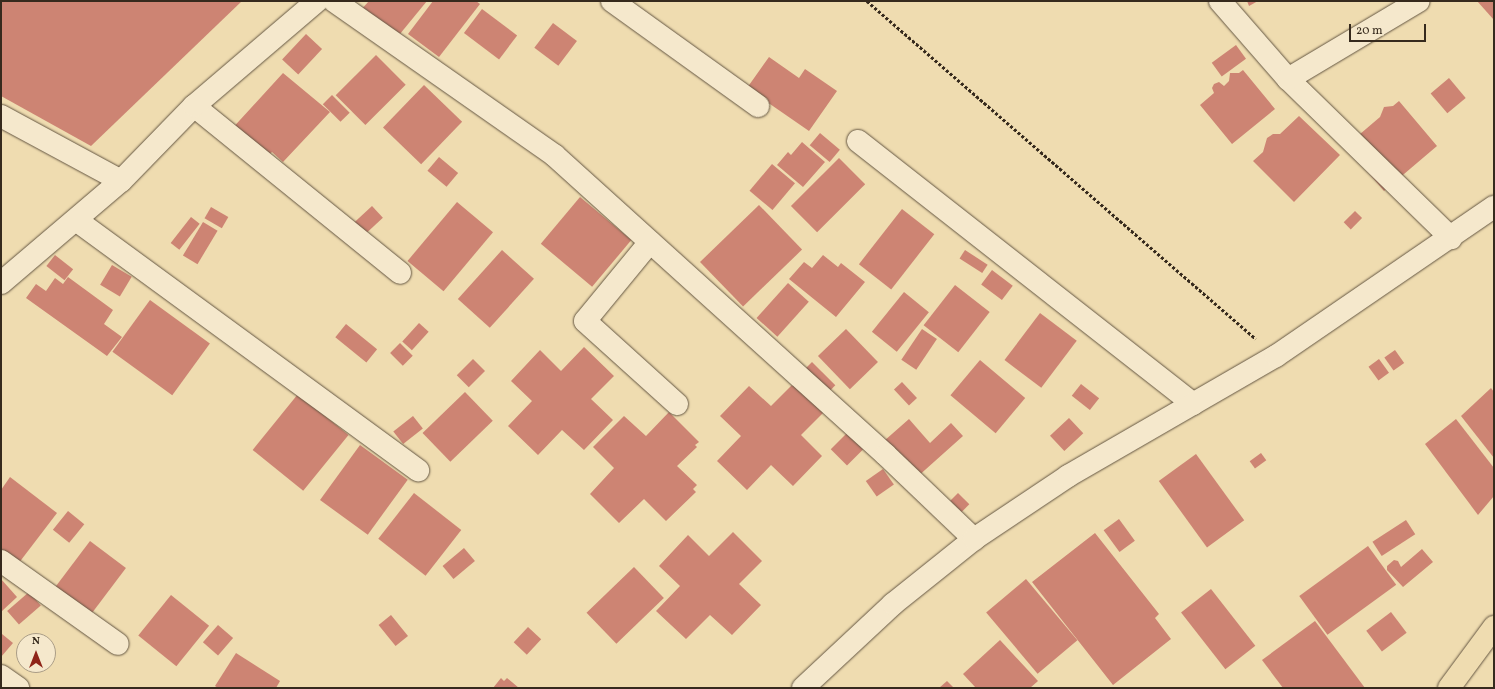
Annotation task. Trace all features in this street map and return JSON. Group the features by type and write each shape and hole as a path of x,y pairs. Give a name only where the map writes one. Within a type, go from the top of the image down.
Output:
{"main road":[{"path":"1449,688 1494,627"}],"street":[{"path":"1,283 122,181 194,106 317,1"},
{"path":"334,1 554,156 886,455 974,539"},
{"path":"612,1 758,106"},
{"path":"1220,1 1288,79 1451,238"},
{"path":"1288,79 1419,1"},
{"path":"194,106 400,274"},
{"path":"1,116 122,181"},
{"path":"858,141 1194,404"},
{"path":"803,688 892,604 974,539 1068,476 1276,356 1451,238 1494,207"},
{"path":"76,220 418,470"},
{"path":"650,242 585,320 677,404"},
{"path":"1,561 118,644"},
{"path":"1,676 18,688"}],"path":[{"path":"866,1 1276,356"}],"building":[{"path":"1,1 242,1 91,146 1,96"},
{"path":"369,1 427,1 395,40 360,11"},
{"path":"433,1 476,1 480,4 439,57 408,34"},
{"path":"1247,1 1258,1 1249,6"},
{"path":"1477,1 1494,1 1494,20"},
{"path":"482,9 517,35 499,59 464,33"},
{"path":"553,23 577,41 558,66 534,48"},
{"path":"306,34 322,49 298,75 282,60"},
{"path":"1236,45 1246,59 1222,76 1212,63"},
{"path":"376,55 406,85 365,125 336,95"},
{"path":"769,57 799,78 805,69 837,91 809,131 747,88"},
{"path":"1243,70 1275,109 1232,144 1200,105 1214,93 1212,88 1214,84 1219,82 1224,86 1229,81 1230,73 1239,73"},
{"path":"283,73 330,112 283,162 272,152 265,158 229,132"},
{"path":"1449,78 1466,98 1447,113 1431,93"},
{"path":"424,85 462,122 421,164 383,127"},
{"path":"332,95 350,113 340,122 323,104"},
{"path":"1399,101 1437,146 1384,191 1346,146 1380,117 1384,107 1393,106"},
{"path":"1299,116 1340,155 1294,202 1253,161 1263,152 1267,138 1273,134 1280,134"},
{"path":"820,133 840,150 830,162 810,145"},
{"path":"802,142 825,162 803,187 777,165 788,152 791,155"},
{"path":"439,157 458,173 447,187 427,171"},
{"path":"839,158 865,184 817,232 791,206"},
{"path":"772,164 795,183 772,210 750,191"},
{"path":"580,197 631,240 592,287 541,244"},
{"path":"457,202 493,232 444,291 408,261"},
{"path":"759,205 802,250 743,307 700,262"},
{"path":"372,206 383,218 365,234 354,222"},
{"path":"211,207 228,217 222,228 204,218"},
{"path":"902,209 934,234 891,289 859,264"},
{"path":"1355,211 1362,218 1351,229 1344,222"},
{"path":"191,217 200,224 179,250 171,243"},
{"path":"203,222 218,231 197,264 183,255"},
{"path":"502,250 534,279 490,328 458,299"},
{"path":"965,250 988,265 982,273 960,258"},
{"path":"55,255 73,269 65,280 46,266"},
{"path":"823,255 838,267 841,263 865,282 836,317 789,279 804,262 812,268"},
{"path":"112,265 132,277 120,297 100,285"},
{"path":"992,270 1013,286 1002,300 981,284"},
{"path":"68,277 113,310 104,324 122,337 107,356 26,298 36,284 46,291 55,278 63,284"},
{"path":"788,283 809,302 777,337 757,318"},
{"path":"955,285 990,312 958,352 924,325"},
{"path":"904,292 929,312 897,352 872,332"},
{"path":"150,300 210,343 172,395 112,352"},
{"path":"1040,313 1077,341 1041,388 1004,360"},
{"path":"419,323 429,332 412,350 402,342"},
{"path":"346,324 377,349 366,362 335,337"},
{"path":"846,329 878,362 850,389 818,356"},
{"path":"922,329 937,339 916,370 901,360"},
{"path":"400,343 413,356 403,366 390,353"},
{"path":"584,347 614,376 591,399 613,420 584,450 562,430 538,455 508,426 532,401 511,381 540,350 561,371"},
{"path":"1395,350 1404,363 1394,371 1384,357"},
{"path":"473,359 485,371 469,387 457,375"},
{"path":"1379,359 1389,373 1378,380 1368,367"},
{"path":"980,360 1025,398 996,433 950,395"},
{"path":"812,362 835,385 826,395 803,371"},
{"path":"902,382 917,398 909,406 894,390"},
{"path":"794,383 824,412 801,435 822,456 793,486 771,465 747,490 717,461 741,436 720,416 749,386 771,406"},
{"path":"1081,384 1099,398 1090,410 1072,396"},
{"path":"1491,388 1494,392 1494,458 1461,416"},
{"path":"465,392 493,421 450,462 423,433"},
{"path":"298,394 349,435 303,491 253,450"},
{"path":"669,412 699,442 695,445 697,447 677,466 697,485 693,489 696,492 666,521 644,499 619,523 590,494 614,468 593,447 624,416 646,436"},
{"path":"413,416 423,429 403,444 393,431"},
{"path":"1069,418 1083,433 1064,451 1050,436"},
{"path":"909,419 930,443 951,423 963,436 916,478 884,441"},
{"path":"1456,419 1494,468 1494,496 1478,515 1425,444"},
{"path":"847,433 863,449 847,466 831,449"},
{"path":"360,445 408,480 368,535 320,500"},
{"path":"1261,453 1266,460 1255,469 1250,461"},
{"path":"1196,454 1244,520 1207,547 1159,481"},
{"path":"883,469 894,485 877,497 866,481"},
{"path":"10,477 57,513 15,568 1,558 1,490"},
{"path":"414,493 461,530 426,576 378,539"},
{"path":"958,493 969,504 962,512 950,501"},
{"path":"68,511 84,524 69,543 53,530"},
{"path":"1119,519 1135,541 1119,552 1104,530"},
{"path":"1406,520 1415,534 1382,556 1372,542"},
{"path":"733,532 762,561 739,584 761,605 732,635 710,615 686,639 656,611 680,586 659,566 688,535 709,556"},
{"path":"1095,533 1159,614 1155,618 1171,639 1113,685 1032,582"},
{"path":"90,541 126,568 92,614 56,587"},
{"path":"1368,546 1396,585 1327,635 1299,596"},
{"path":"464,548 475,561 453,579 443,566"},
{"path":"1422,549 1433,562 1403,587 1387,570 1387,566 1394,560 1398,561 1401,567"},
{"path":"634,567 664,598 616,644 587,613"},
{"path":"1,579 17,597 1,612"},
{"path":"1026,579 1077,640 1038,674 986,612"},
{"path":"1211,589 1255,646 1225,669 1181,612"},
{"path":"29,592 41,606 19,625 7,611"},
{"path":"171,595 209,626 176,666 138,635"},
{"path":"1391,612 1407,633 1382,651 1366,631"},
{"path":"391,615 408,636 396,646 379,625"},
{"path":"1315,621 1365,688 1283,688 1262,660"},
{"path":"218,625 233,638 218,655 203,642"},
{"path":"528,627 541,639 527,655 514,642"},
{"path":"2,634 13,643 1,657 1,636"},
{"path":"1000,640 1038,681 1030,688 976,688 963,674"},
{"path":"236,653 280,681 276,688 218,688 215,686"},
{"path":"501,678 504,681 507,678 519,688 493,688"},
{"path":"947,681 954,688 939,688"}]}
